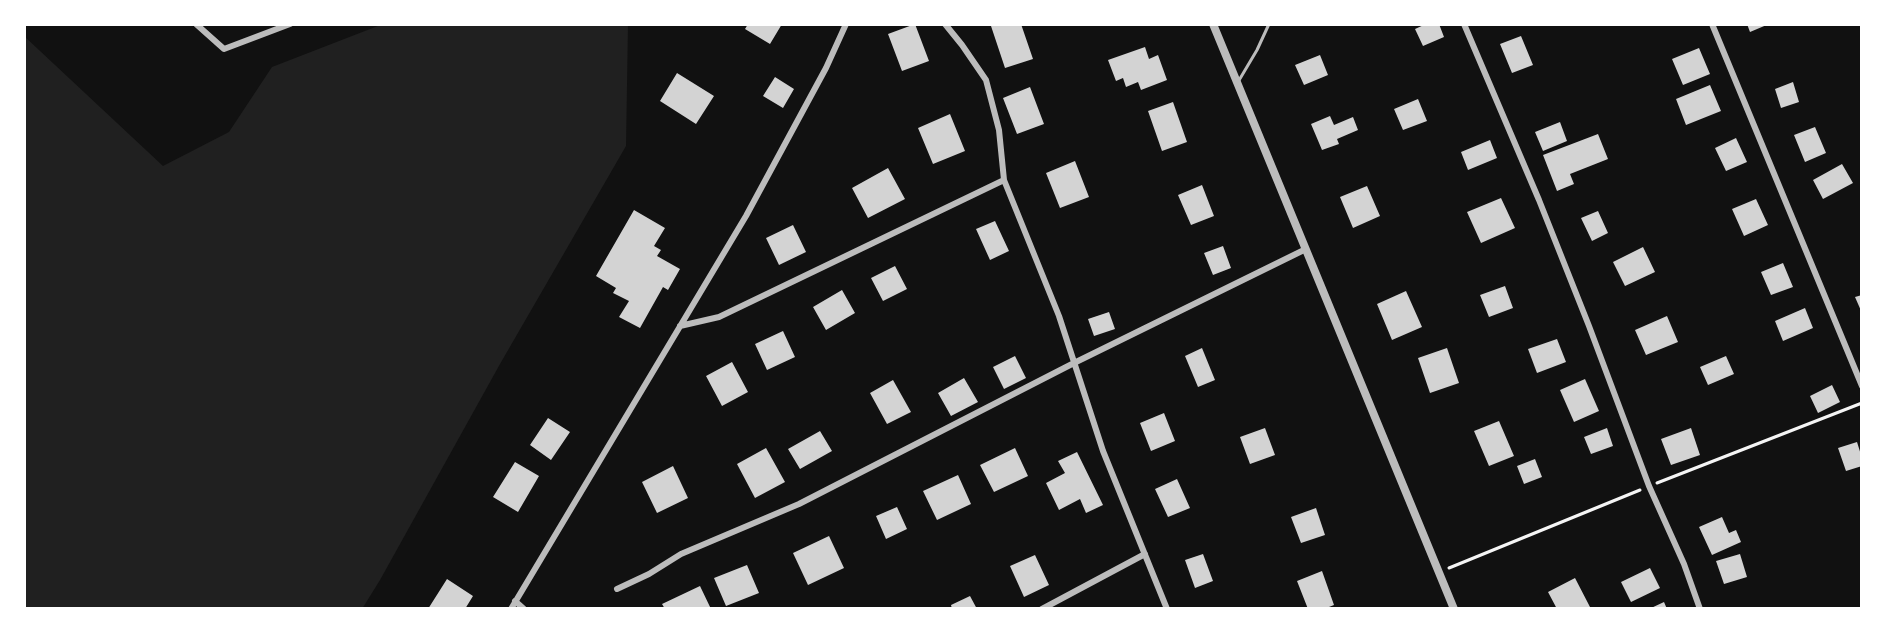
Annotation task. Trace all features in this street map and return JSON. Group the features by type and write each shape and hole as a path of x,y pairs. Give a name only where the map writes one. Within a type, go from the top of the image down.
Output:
{"street":[{"path":"196,24 224,49 290,24"},
{"path":"511,609 746,216 826,68 846,24"},
{"path":"945,24 986,80 999,130 1004,180 1059,316 1103,451 1167,609"},
{"path":"1213,24 1454,609"},
{"path":"1464,24 1539,200 1649,486 1684,564 1700,609"},
{"path":"1712,24 1862,386"},
{"path":"680,326 719,317 1004,180"},
{"path":"616,589 649,574 681,554 799,504 1074,363 1306,249"},
{"path":"1042,609 1146,554"},
{"path":"515,601 524,609"}],"lane":[{"path":"1238,84 1269,24"}],"shaded area":[{"path":"383,24 628,24 626,146 500,364 380,580 362,609 24,609 24,36 163,166 229,132 272,67"}],"building":[{"path":"748,24 782,24 770,44 745,29"},
{"path":"915,24 929,61 902,71 888,34"},
{"path":"1021,24 1033,59 1005,68 991,26"},
{"path":"1426,24 1439,24 1444,37 1423,46 1415,29"},
{"path":"1747,24 1769,24 1750,32"},
{"path":"1521,36 1533,65 1512,73 1500,44"},
{"path":"1145,47 1149,59 1158,55 1167,80 1141,90 1138,82 1126,87 1123,78 1116,81 1108,60"},
{"path":"1699,48 1710,74 1683,85 1672,59"},
{"path":"1320,55 1328,75 1304,85 1295,65"},
{"path":"677,73 714,96 696,124 660,101"},
{"path":"775,77 794,89 783,108 763,96"},
{"path":"1793,82 1799,102 1781,108 1775,89"},
{"path":"1710,85 1721,111 1686,125 1676,99"},
{"path":"1030,87 1044,124 1017,134 1003,98"},
{"path":"1418,99 1427,121 1403,130 1394,109"},
{"path":"1173,102 1187,142 1162,151 1148,111"},
{"path":"950,114 965,151 933,164 918,128"},
{"path":"1330,116 1334,125 1353,117 1358,130 1337,139 1339,144 1322,150 1311,124"},
{"path":"1560,122 1567,141 1543,151 1535,132"},
{"path":"1815,127 1826,153 1805,162 1794,135"},
{"path":"1598,134 1608,159 1570,174 1574,184 1557,191 1543,155"},
{"path":"1736,138 1747,162 1726,171 1715,148"},
{"path":"1490,140 1497,158 1468,170 1461,152"},
{"path":"1075,161 1089,197 1060,208 1046,173"},
{"path":"1842,164 1853,183 1823,199 1813,180"},
{"path":"888,168 905,199 868,218 852,188"},
{"path":"1202,185 1214,216 1191,225 1178,195"},
{"path":"1367,186 1380,216 1353,228 1340,197"},
{"path":"1501,198 1515,228 1481,243 1467,212"},
{"path":"1756,199 1768,225 1744,236 1732,209"},
{"path":"634,210 665,228 654,246 661,250 657,256 680,269 668,290 663,287 640,328 619,317 629,301 613,293 616,288 596,276"},
{"path":"1598,211 1608,233 1592,241 1581,218"},
{"path":"995,221 1009,251 990,260 976,229"},
{"path":"793,225 806,252 779,265 766,238"},
{"path":"1223,246 1231,268 1213,275 1204,253"},
{"path":"1643,247 1655,272 1625,286 1613,262"},
{"path":"1783,263 1793,287 1771,295 1761,272"},
{"path":"895,266 907,289 883,301 871,278"},
{"path":"1505,286 1513,308 1489,317 1480,295"},
{"path":"842,290 855,313 826,330 813,307"},
{"path":"1406,291 1422,327 1392,340 1377,304"},
{"path":"1862,295 1862,313 1855,297"},
{"path":"1805,308 1813,328 1783,341 1775,321"},
{"path":"1109,312 1115,329 1094,336 1088,319"},
{"path":"1667,316 1678,342 1646,355 1635,330"},
{"path":"783,331 795,357 767,370 755,344"},
{"path":"1557,339 1566,362 1537,373 1528,349"},
{"path":"1202,348 1215,380 1198,387 1185,356"},
{"path":"1447,348 1459,383 1430,393 1418,358"},
{"path":"1015,356 1026,378 1004,389 993,367"},
{"path":"1726,356 1734,374 1708,385 1700,367"},
{"path":"732,362 748,392 722,406 706,376"},
{"path":"964,378 978,402 951,416 938,393"},
{"path":"1585,379 1599,411 1574,422 1560,390"},
{"path":"893,380 911,412 887,424 870,393"},
{"path":"1832,385 1840,402 1818,413 1810,396"},
{"path":"1164,413 1175,441 1151,451 1140,423"},
{"path":"548,418 570,432 551,460 530,445"},
{"path":"1499,421 1514,456 1489,466 1474,431"},
{"path":"1265,428 1275,455 1250,464 1240,437"},
{"path":"1607,428 1613,446 1591,454 1584,437"},
{"path":"1691,428 1700,455 1671,465 1661,439"},
{"path":"820,431 832,451 800,469 788,449"},
{"path":"1857,442 1862,466 1846,471 1838,448"},
{"path":"766,448 785,482 755,498 737,464"},
{"path":"1015,448 1028,476 994,492 980,465"},
{"path":"1077,452 1103,505 1086,513 1080,499 1059,510 1046,483 1065,473 1058,461"},
{"path":"1535,459 1542,477 1524,484 1517,466"},
{"path":"515,462 539,476 518,512 493,497"},
{"path":"673,466 688,498 657,513 642,482"},
{"path":"958,475 971,504 937,520 923,491"},
{"path":"1177,479 1190,508 1168,517 1155,489"},
{"path":"897,507 907,529 886,539 876,516"},
{"path":"1316,508 1325,535 1301,543 1291,517"},
{"path":"1722,517 1729,533 1736,530 1741,542 1712,555 1699,527"},
{"path":"829,536 844,568 808,585 793,553"},
{"path":"1203,554 1213,581 1195,588 1185,560"},
{"path":"1740,554 1747,577 1724,584 1716,561"},
{"path":"1035,555 1049,585 1024,597 1010,566"},
{"path":"747,565 759,593 726,606 714,578"},
{"path":"1650,568 1660,588 1631,602 1621,582"},
{"path":"1322,571 1334,605 1324,609 1308,609 1297,581"},
{"path":"1575,578 1590,607 1557,609 1548,592"},
{"path":"447,579 473,596 465,609 428,609"},
{"path":"700,586 711,609 665,609 662,604"},
{"path":"970,596 977,609 952,609 951,605"},
{"path":"1664,602 1667,609 1649,609"}]}
